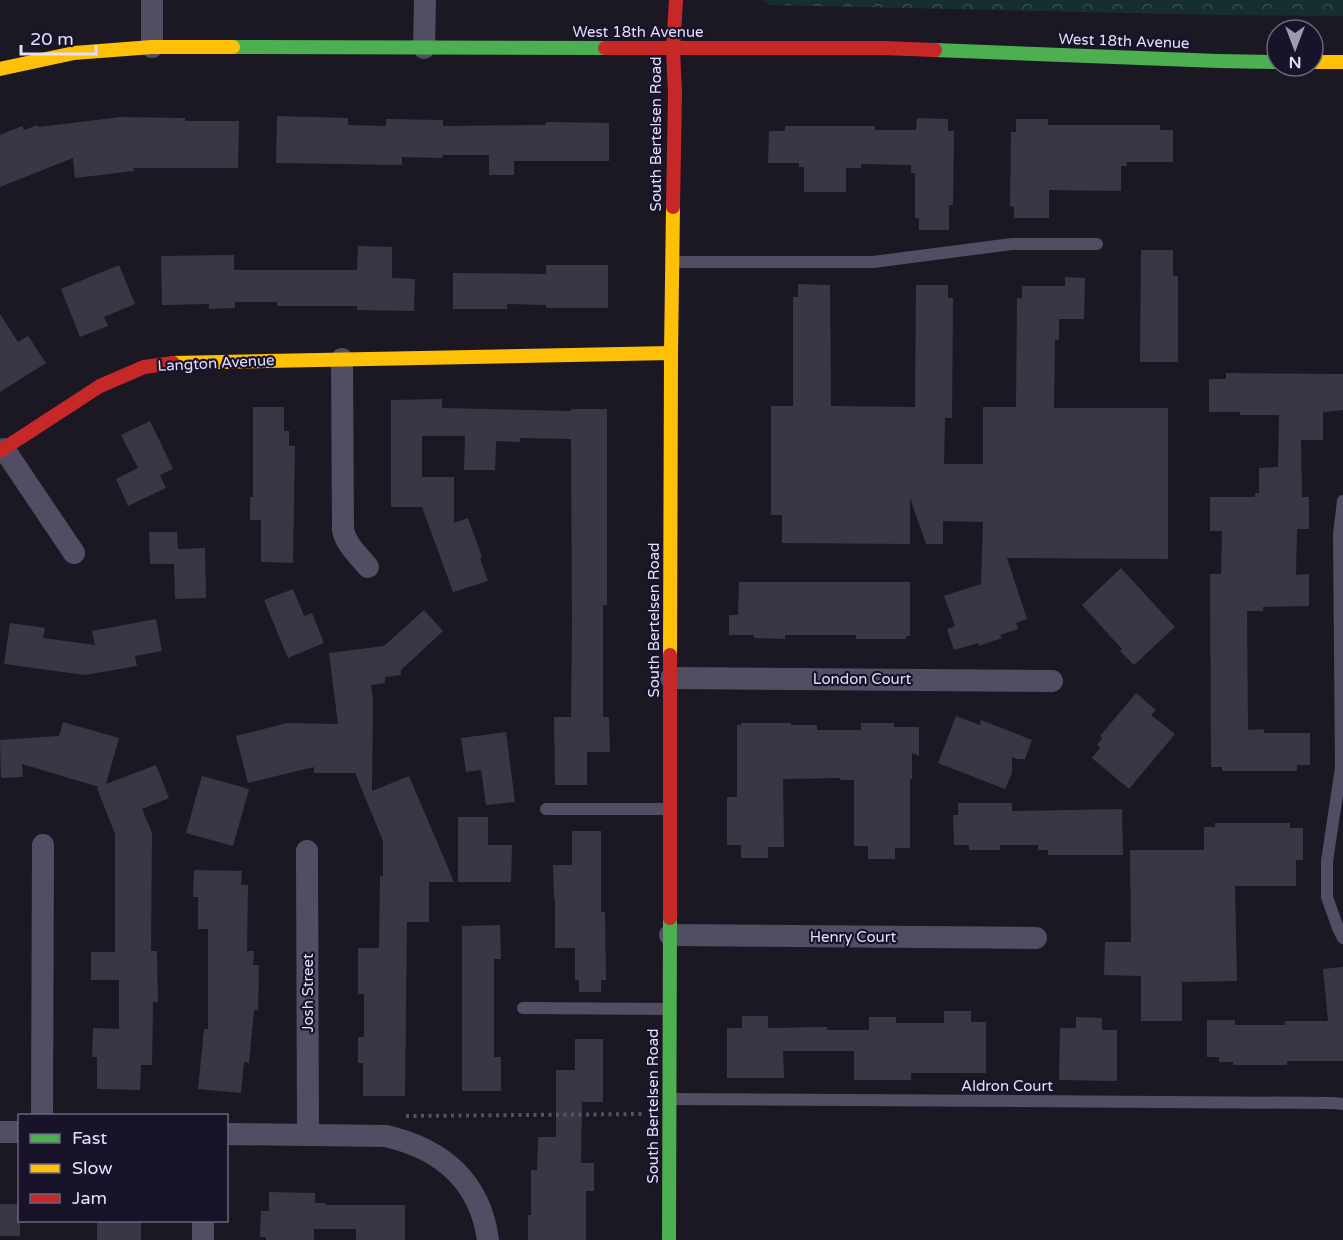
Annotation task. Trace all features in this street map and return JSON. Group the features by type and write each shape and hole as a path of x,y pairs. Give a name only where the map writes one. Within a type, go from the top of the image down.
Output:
{"street":[{"path":"152,0 152,47"},
{"path":"424,48 426,0"},
{"name":"South Bertelsen Road","path":"669,1240 671,353 675,93 673,48 676,0"},
{"name":"West 18th Avenue","path":"0,69 74,53 152,47 884,48 1265,62"},
{"path":"1325,62 1343,62"},
{"name":"Langton Avenue","path":"74,553 2,450 100,386 144,367 177,362 671,353"},
{"path":"342,359 343,530 348,543 368,567"},
{"name":"London Court","path":"671,678 1052,681"},
{"path":"42,1114 43,844"},
{"name":"Josh Street","path":"307,851 308,1135"},
{"name":"Henry Court","path":"670,935 1036,938"},
{"path":"0,1132 18,1132"},
{"path":"228,1134 386,1137 410,1143 445,1161 464,1180 483,1216 488,1240"},
{"path":"203,1222 203,1240"}],"lane":[{"path":"672,262 873,262 1012,244 1097,244"},
{"path":"1343,501 1339,534 1341,768 1327,861 1328,897 1343,938"},
{"path":"546,809 671,809"},
{"path":"523,1008 670,1009"},
{"name":"Aldron Court","path":"670,1099 1343,1104"}],"path":[{"path":"386,1137 397,1120 407,1115 669,1114"}],"green space":[{"path":"763,0 1343,0 1343,16 769,5"}],"building":[{"path":"277,116 348,118 348,125 386,126 386,119 443,120 443,126 546,125 546,122 609,123 609,161 514,161 514,175 489,175 489,155 443,155 442,158 402,157 402,165 276,163"},
{"path":"121,117 185,118 185,121 239,121 238,168 133,168 134,171 75,178 73,158 0,187 0,135 22,126 24,130 38,125 38,127"},
{"path":"917,118 948,119 948,131 954,131 953,205 949,205 949,230 919,230 919,218 915,218 915,173 911,173 911,165 861,164 861,168 846,168 846,192 804,192 804,167 799,167 799,163 768,163 769,131 785,131 785,126 875,126 875,130 916,130"},
{"path":"1016,119 1048,119 1048,125 1160,125 1160,130 1173,130 1173,162 1127,162 1127,166 1121,166 1121,191 1049,190 1049,218 1014,218 1014,207 1010,206 1011,132 1016,132"},
{"path":"358,246 392,247 392,278 415,279 414,311 357,310 357,306 277,306 277,302 235,302 235,308 209,309 209,304 162,305 161,256 234,255 234,270 357,270"},
{"path":"1141,250 1173,250 1173,276 1178,276 1178,362 1140,362"},
{"path":"119,265 135,304 104,317 108,326 80,337 61,289"},
{"path":"546,265 608,265 608,308 546,308 546,305 507,304 507,309 453,309 453,273 546,274"},
{"path":"1065,277 1085,278 1084,319 1059,319 1059,340 1055,340 1054,408 1168,408 1168,559 1007,558 1027,619 1016,623 1018,629 1000,635 1002,638 979,646 978,643 954,650 947,629 955,626 944,596 981,584 983,522 943,521 943,544 926,544 910,498 910,544 782,543 782,515 771,515 771,406 793,406 793,297 798,297 798,284 830,285 831,406 915,407 916,285 948,285 948,298 953,298 952,418 945,418 944,464 983,464 983,407 1016,407 1017,298 1022,298 1022,286 1065,286"},
{"path":"0,314 18,342 28,336 46,363 0,392"},
{"path":"1226,373 1343,374 1343,410 1323,412 1323,440 1301,440 1302,497 1309,497 1309,529 1297,529 1296,575 1309,574 1309,606 1263,607 1263,611 1247,611 1248,730 1264,729 1264,733 1310,733 1310,765 1297,765 1297,771 1222,771 1222,767 1211,767 1210,574 1221,574 1222,531 1210,531 1210,497 1255,497 1255,493 1259,493 1259,468 1278,467 1279,415 1209,412 1209,379 1226,379"},
{"path":"442,399 442,408 571,411 571,409 607,409 607,605 603,605 603,717 609,717 610,752 587,752 587,785 555,785 554,717 571,717 571,439 520,438 520,442 496,441 495,470 464,470 465,436 422,436 422,477 454,477 454,523 468,518 488,581 453,592 422,507 391,507 391,400"},
{"path":"253,407 284,407 284,431 289,431 289,446 295,446 293,563 261,562 261,520 250,520 250,497 253,497"},
{"path":"150,421 173,469 160,475 166,488 128,506 116,479 138,468 121,435"},
{"path":"149,532 177,532 178,549 205,548 206,598 175,599 174,564 150,564"},
{"path":"1121,568 1175,627 1134,665 1082,605"},
{"path":"739,582 910,582 910,636 906,636 906,639 856,639 856,635 785,635 785,639 729,635 729,615 738,615"},
{"path":"293,589 304,616 312,613 324,643 288,658 264,600"},
{"path":"424,610 443,631 401,670 401,675 385,677 385,683 371,685 373,700 372,791 409,776 454,882 429,882 429,922 407,922 405,1096 363,1096 363,1063 358,1063 358,1037 364,1037 364,994 358,994 358,948 379,948 383,841 355,773 314,773 314,767 248,783 236,736 287,723 338,724 329,653 384,646"},
{"path":"156,619 162,651 135,656 137,666 85,675 4,664 10,623 45,628 43,638 95,645 92,631"},
{"path":"1136,693 1156,710 1151,715 1175,734 1129,789 1092,758 1100,748 1097,745 1102,738 1100,736"},
{"path":"956,716 980,725 981,720 1032,740 1025,759 1012,757 1012,773 1005,789 938,763"},
{"path":"63,722 119,738 106,784 156,765 169,798 142,809 152,833 151,951 157,951 158,1002 153,1002 152,1065 141,1065 140,1090 97,1089 97,1057 92,1057 93,1028 119,1029 119,980 91,980 91,952 115,952 115,834 97,788 99,787 22,764 23,777 1,778 0,740 59,736"},
{"path":"741,723 817,725 817,730 861,730 861,723 894,723 894,727 919,727 919,756 912,753 912,779 910,779 910,848 895,848 895,859 868,859 868,846 854,846 854,780 840,780 840,778 783,779 784,847 768,847 768,858 741,858 741,845 727,845 727,797 737,797 737,725"},
{"path":"506,732 515,802 486,805 481,770 466,772 461,738"},
{"path":"202,776 249,789 233,846 186,833"},
{"path":"958,803 1012,803 1012,811 1122,809 1123,855 1048,855 1048,850 1038,850 1038,845 1000,845 1000,850 969,850 969,845 954,845 953,815 958,815"},
{"path":"458,817 488,817 488,845 512,845 511,882 458,882"},
{"path":"1215,823 1290,823 1290,828 1303,828 1303,860 1296,860 1296,886 1235,886 1237,981 1182,982 1182,1021 1141,1021 1141,976 1104,975 1105,942 1131,942 1130,850 1204,850 1204,827 1215,827"},
{"path":"572,831 601,831 601,912 605,912 606,980 601,980 601,992 579,992 579,980 575,980 575,948 555,948 553,865 572,865"},
{"path":"194,870 242,871 241,885 248,885 247,951 254,951 253,965 259,965 258,1010 254,1010 249,1063 244,1062 241,1093 198,1089 204,1029 208,1029 208,929 198,929 198,897 193,897"},
{"path":"500,925 501,959 494,959 494,1057 501,1057 501,1091 462,1091 462,926"},
{"path":"1343,967 1343,1061 1287,1061 1287,1065 1233,1065 1233,1062 1219,1062 1219,1057 1207,1057 1207,1020 1235,1020 1235,1025 1285,1025 1285,1021 1328,1021 1323,969"},
{"path":"944,1011 971,1011 971,1022 986,1022 986,1073 911,1073 911,1080 854,1080 854,1051 783,1051 784,1078 727,1078 727,1028 742,1028 742,1016 768,1016 768,1028 827,1027 827,1030 869,1030 869,1017 896,1017 896,1023 944,1023"},
{"path":"1076,1017 1102,1018 1102,1030 1117,1030 1117,1081 1059,1080 1060,1028 1076,1028"},
{"path":"575,1039 603,1039 603,1102 582,1102 581,1163 594,1163 594,1191 586,1191 586,1240 528,1240 528,1215 531,1215 531,1170 537,1170 538,1137 556,1137 556,1070 575,1070"},
{"path":"269,1192 315,1193 315,1203 326,1203 326,1205 405,1205 405,1240 356,1240 356,1229 314,1229 314,1240 266,1240 266,1237 260,1237 261,1211 269,1211"},
{"path":"0,1204 18,1204 20,1236 0,1236"},
{"path":"97,1222 141,1222 141,1240 97,1240"}],"traffic: fast":[{"path":"233,47 605,48"},
{"path":"935,50 1265,62"},
{"path":"669,1240 670,918"}],"traffic: slow":[{"path":"0,69 74,53 152,47 233,47"},
{"path":"1325,62 1343,62"},
{"path":"670,655 673,207"},
{"path":"173,363 671,353"}],"traffic: jam":[{"path":"673,207 675,93 673,49 676,0"},
{"path":"605,48 935,50"},
{"path":"0,451 100,386 144,367 173,363"},
{"path":"670,655 670,918"}]}
